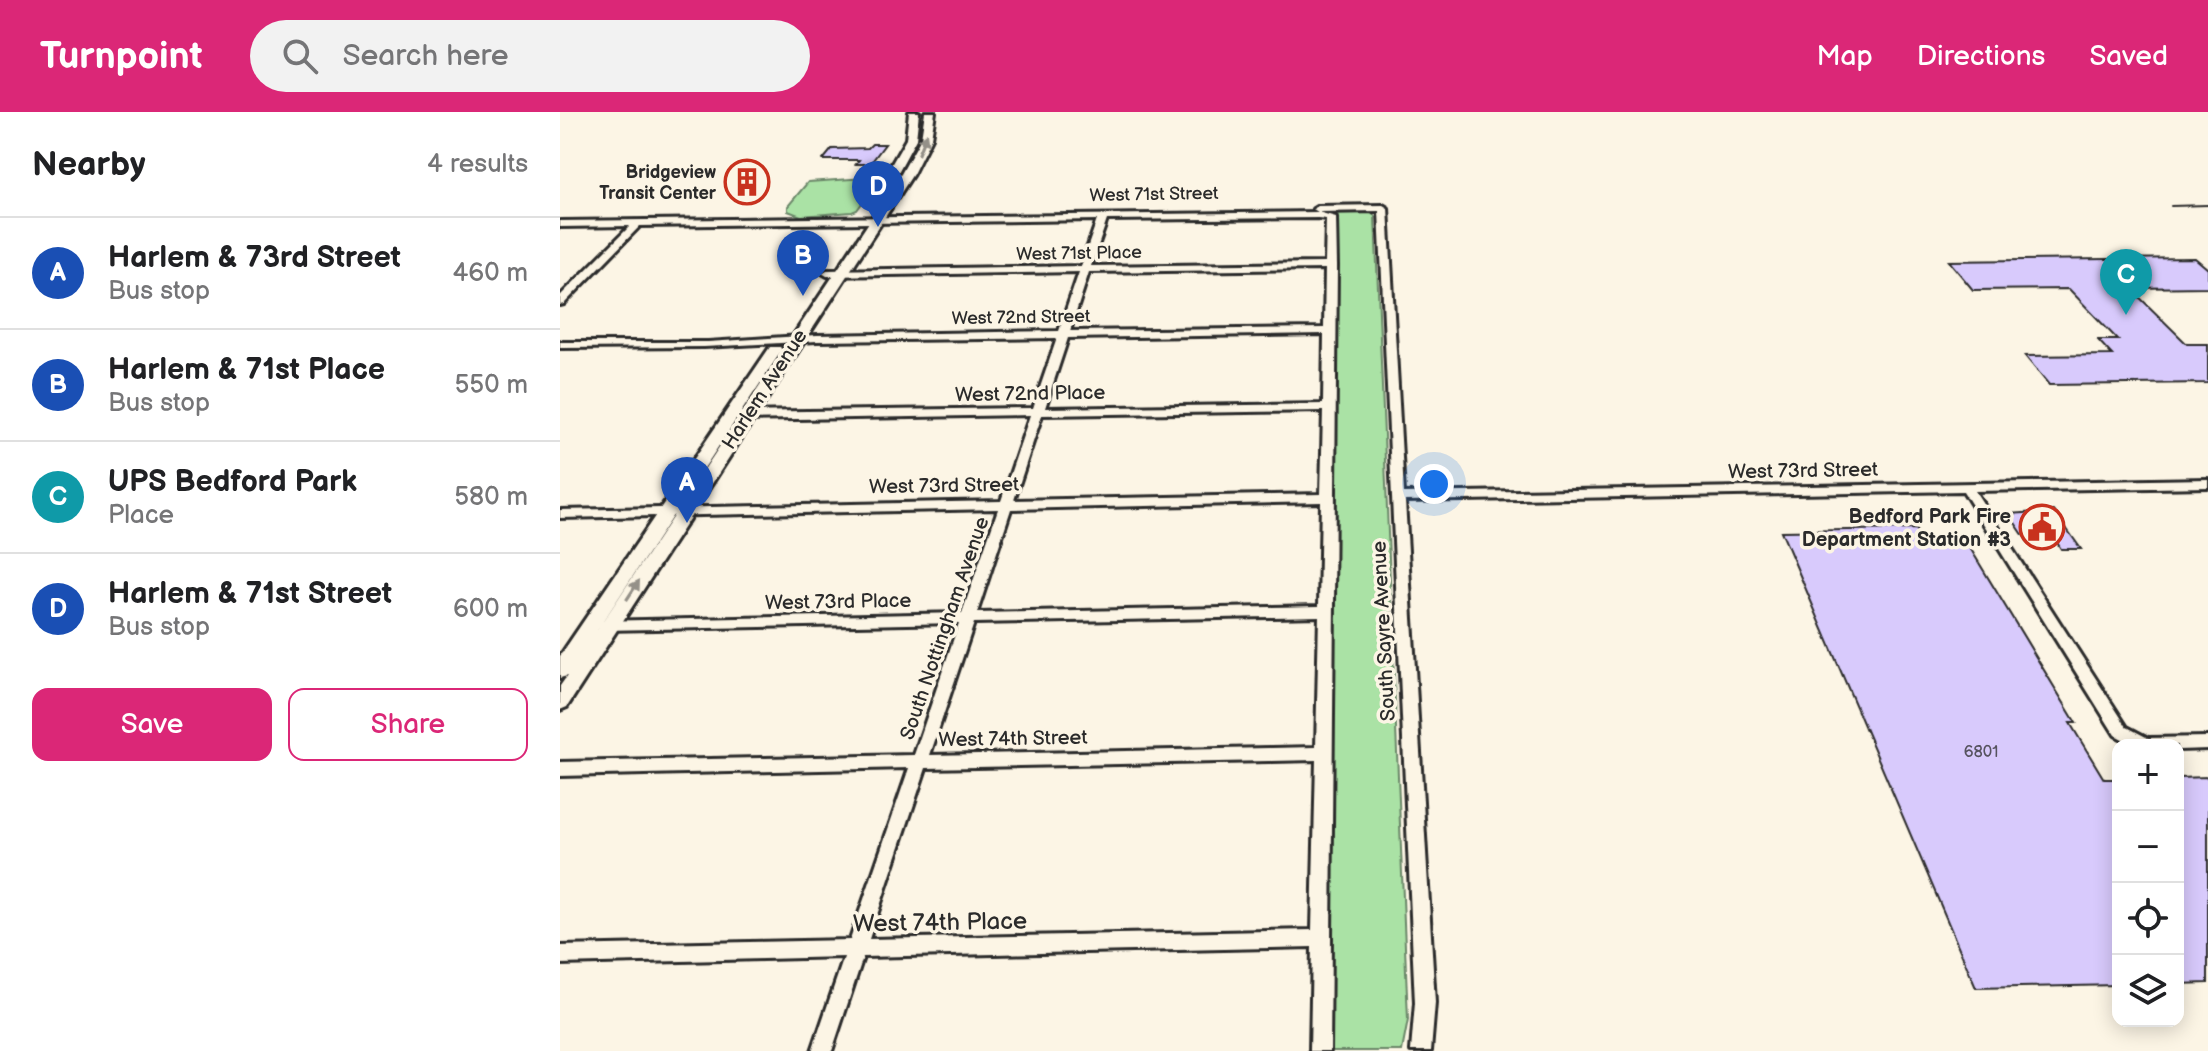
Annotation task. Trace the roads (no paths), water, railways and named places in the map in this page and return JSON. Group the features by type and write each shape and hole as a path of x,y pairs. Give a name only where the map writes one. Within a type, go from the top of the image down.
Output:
{"main road":[{"name":"Harlem Avenue","path":"869,220 913,132 914,112"},
{"name":"Harlem Avenue","path":"560,702 601,625 676,510 869,220 922,148 930,112"},
{"name":"Harlem Avenue","path":"560,671 601,625"}],"street":[{"name":"West 71st Street","path":"925,219 1006,212 1383,208"},
{"name":"South Sayre Avenue","path":"1383,208 1425,1003 1421,1051"},
{"name":"West 71st Street","path":"560,224 1328,216 1333,219 1332,266"},
{"name":"South Nottingham Avenue","path":"822,1051 1103,217"},
{"path":"560,302 638,223"},
{"name":"West 71st Place","path":"834,273 1332,266"},
{"path":"1320,1051 1332,266"},
{"name":"West 72nd Street","path":"560,345 1331,331"},
{"name":"West 72nd Place","path":"739,416 1330,407"},
{"name":"West 73rd Street","path":"1398,497 2208,483"},
{"path":"1967,488 2121,731 2138,742 2208,743"},
{"name":"West 73rd Street","path":"560,514 1328,498"},
{"name":"West 73rd Place","path":"601,625 1326,611"},
{"name":"West 74th Street","path":"560,769 1323,753"},
{"name":"West 74th Place","path":"560,955 1321,938"}],"railway":[{"path":"2171,206 2208,205"}],"place":[{"name":"Bridgeview Transit Center","path":"747,182"},
{"name":"Harlem & 71st Street","path":"878,227"},
{"name":"Harlem & 71st Place","path":"803,296"},
{"name":"UPS Bedford Park","path":"2126,315"},
{"name":"Harlem & 73rd Street","path":"687,523"},
{"name":"Bedford Park Fire Department Station #3","path":"2042,527"}]}
